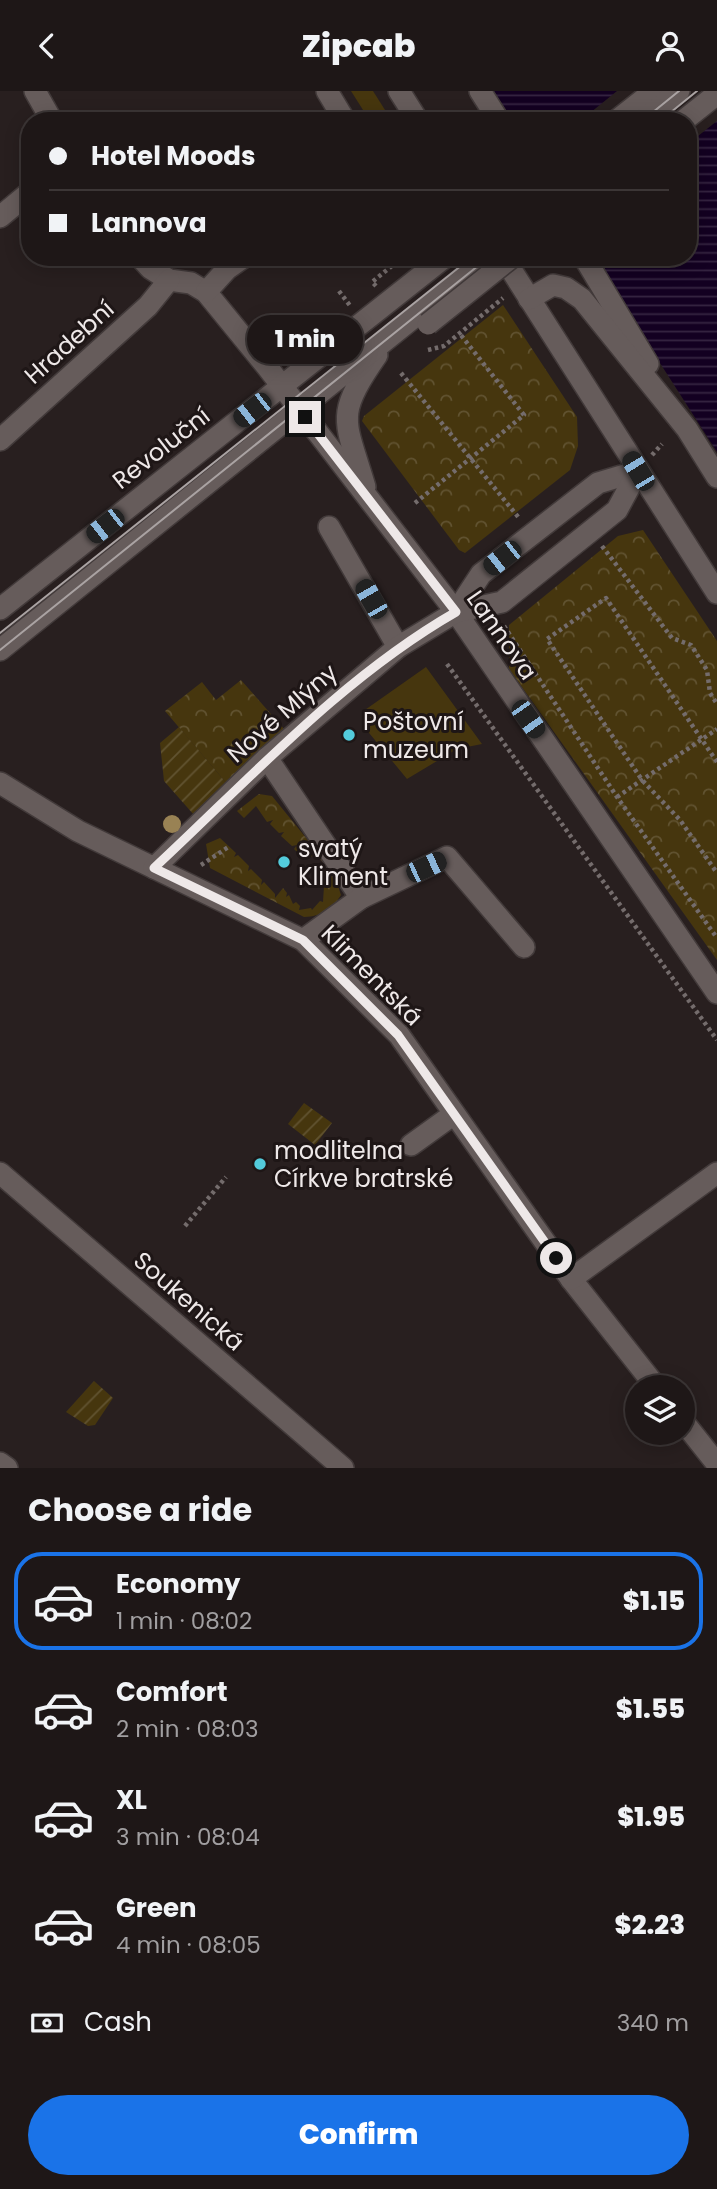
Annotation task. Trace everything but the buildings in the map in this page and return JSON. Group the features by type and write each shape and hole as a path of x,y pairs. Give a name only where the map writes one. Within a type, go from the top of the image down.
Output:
{"street":[{"path":"34,91 47,112"},
{"path":"327,91 340,112"},
{"path":"399,91 412,112"},
{"path":"466,91 478,112"},
{"path":"480,91 493,112"},
{"path":"627,112 654,91"},
{"path":"653,112 679,91"},
{"path":"670,112 696,91"},
{"path":"694,112 717,94"},
{"path":"0,217 21,200"},
{"path":"148,266 169,280 191,283 206,292 231,266"},
{"path":"0,662 295,403 361,378 416,308 440,266"},
{"path":"369,499 346,422 348,401 389,337 462,266"},
{"path":"0,633 416,308 476,266"},
{"path":"416,308 495,266"},
{"path":"509,266 717,593"},
{"path":"589,266 717,477"},
{"name":"Hradební","path":"0,440 148,306 169,280"},
{"path":"529,299 553,285 566,288 582,299 687,429"},
{"name":"Lannova","path":"206,292 456,612 717,993"},
{"path":"0,650 295,403 389,337"},
{"name":"Revoluční","path":"0,609 295,403"},
{"name":"Nové Mlýny","path":"456,612 481,574 598,483 638,471"},
{"name":"Nové Mlýny","path":"154,868 267,758 398,647 456,612 491,607 511,596 617,510 638,471"},
{"path":"329,527 398,647"},
{"path":"267,758 361,898"},
{"name":"Klimentská","path":"0,783 78,831 303,940 398,1035 571,1279 647,1375"},
{"path":"303,940 361,898 447,857 524,947"},
{"path":"411,1146 454,1114"},
{"name":"Soukenická","path":"0,1173 343,1468"},
{"path":"571,1279 717,1173"},
{"path":"695,1436 717,1464"},
{"path":"0,1463 7,1468"}],"path":[{"path":"385,272 392,266"},
{"path":"339,291 345,299"},
{"path":"428,350 444,346 503,298"},
{"path":"415,503 524,415 460,334"},
{"path":"401,373 519,519"},
{"path":"602,545 672,638 691,645 707,670 710,693 717,704"},
{"path":"717,761 606,598 547,639 642,780 680,820 717,873"},
{"path":"504,626 617,797 717,938"},
{"path":"447,664 717,1040"},
{"path":"617,797 717,729"},
{"path":"201,865 230,846"},
{"path":"199,852 201,865 211,874"},
{"path":"185,1226 226,1177"}],"green space":[{"path":"351,91 373,91 386,112 364,112"},
{"path":"503,305 577,417 578,446 570,470 465,553 459,550 362,421 364,416"},
{"path":"643,530 717,641 717,960 509,669 509,625 618,536"},
{"path":"426,667 482,744 457,749 407,779 365,728 372,723 362,712"},
{"path":"241,680 284,729 228,785 165,711 202,682 216,700"},
{"path":"179,727 228,785 194,815 164,781 160,743"},
{"path":"259,794 272,796 333,871 341,895 326,911 304,917 210,868 206,844 220,838 236,853 234,857 238,855 249,866 248,871 251,869 262,880 261,885 264,882 275,894 275,898 283,888 287,893 286,897 289,895 293,904 296,902 300,906 299,910 312,910 320,901 323,902 324,886 320,887 317,883 330,870 315,854 302,857 294,849 297,845 292,846 281,836 284,832 279,833 270,824 273,820 267,822 256,806 244,818 237,811"},
{"path":"304,1103 332,1123 315,1145 288,1124"},
{"path":"94,1381 113,1398 95,1425 88,1426 66,1412"}],"shaded area":[{"path":"490,91 717,91 717,452 598,266 697,266 697,112 503,112"}],"pier":[{"path":"617,91 717,91 717,121 697,137 697,112 591,112"}],"tram line":[{"path":"653,112 679,91"},
{"path":"671,112 697,91"},
{"path":"0,633 461,266"},
{"path":"0,650 478,266"}],"place":[{"name":"Poštovní muzeum","path":"349,735"},
{"name":"svatý Kliment","path":"284,862"},
{"name":"modlitelna Církve bratrské","path":"260,1164"}],"route":[{"path":"305,417 456,612 398,647 267,758 154,868 303,940 398,1035 556,1258"}]}
